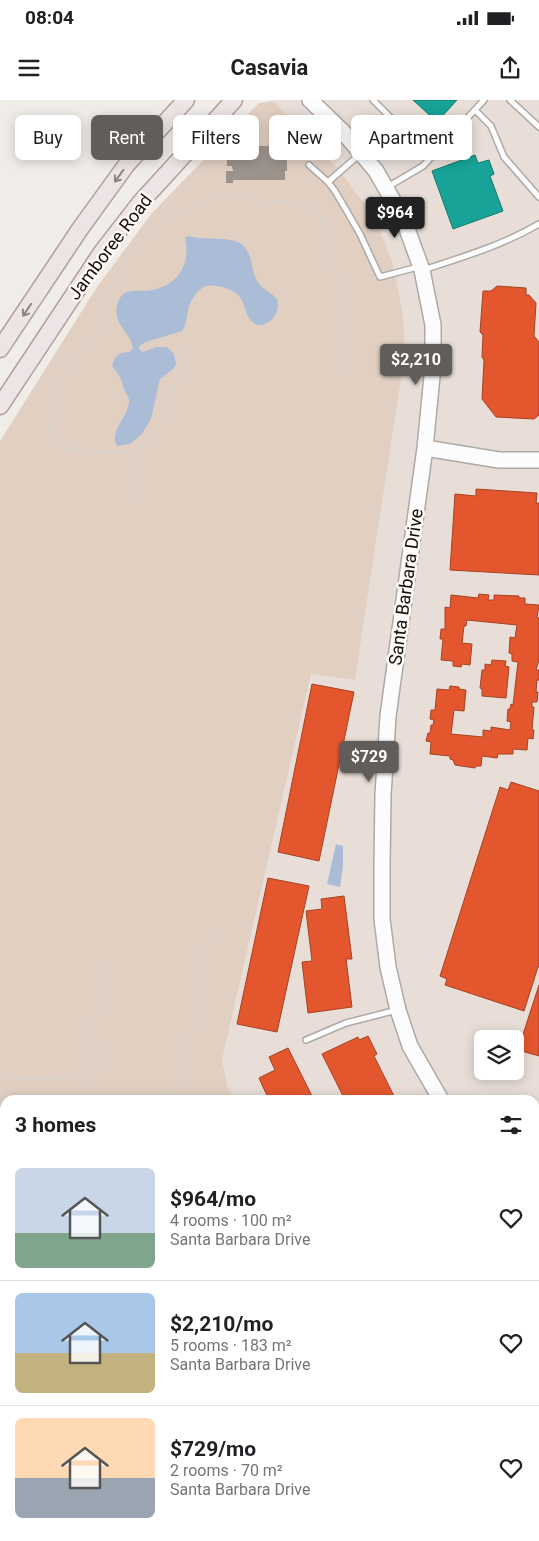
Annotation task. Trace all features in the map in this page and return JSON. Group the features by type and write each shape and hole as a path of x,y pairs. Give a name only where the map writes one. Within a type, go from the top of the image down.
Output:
{"main road":[{"name":"Jamboree Road","path":"0,349 80,229 127,164 186,100"},
{"name":"Jamboree Road","path":"0,406 102,252 140,203 234,100"},
{"name":"Santa Barbara Drive","path":"310,100 351,141"},
{"name":"Santa Barbara Drive","path":"367,160 376,171 403,218 422,268 433,325 433,366 425,448 388,716 383,795 382,919 388,967 398,1010 410,1046 436,1095"},
{"path":"425,448 499,460 539,460"}],"lane":[{"path":"373,100 388,115"},
{"path":"386,188 423,166 484,100"},
{"path":"510,100 539,127"},
{"path":"475,110 491,126 504,157 539,197"},
{"path":"328,182 351,160"},
{"path":"309,165 328,182 360,234 380,278 475,253 520,235 539,224"},
{"path":"306,1040 346,1023 398,1010"}],"path":[{"path":"191,348 187,365 166,401 164,412 148,439 138,448 130,452 116,453 76,450 66,447 54,437 49,425 48,404 56,385 66,370 94,338 106,294 130,256 155,228 192,206 225,195 234,194 263,202 292,202 312,208 325,225 332,258 347,303 347,311 337,350 337,380"},
{"path":"127,507 133,492 138,462 138,448"},
{"path":"167,1095 176,1084 185,1060 212,929"},
{"path":"82,1095 78,1074 85,1037 96,1016 108,959"},
{"path":"0,1073 28,1079 66,1077 97,1069 102,1064 107,1049 104,1044 85,1037"}],"shaded area":[{"path":"274,100 539,100 539,1095 233,1095 228,1088 222,1062 311,674 355,680 405,353 403,314 393,265 376,220 344,176 330,160 341,160 341,115 287,115"},
{"path":"273,101 287,115 269,115 269,160 330,160 344,176 376,220 393,264 403,314 405,353 355,680 311,674 222,1061 228,1088 233,1095 0,1095 0,441 97,287 152,213 204,160 259,160 259,115 247,115 259,103"}],"water":[{"path":"188,236 235,241 246,248 256,279 263,288 277,299 278,309 271,321 257,325 250,319 242,300 233,291 215,286 207,286 200,289 192,300 182,331 139,346 139,349 143,352 156,347 167,347 174,354 176,364 173,369 160,379 151,419 142,434 130,444 118,446 115,441 116,431 126,412 129,400 120,378 112,366 118,355 133,349 130,338 120,324 116,313 118,302 125,293 149,291 161,287 176,278 184,264 186,256 185,238"},
{"path":"336,844 343,846 340,887 327,884"}],"building: Shops":[{"path":"497,286 526,288 526,295 529,295 536,303 534,336 539,342 539,415 534,419 496,417 482,399 484,360 482,357 483,335 480,332 483,291 491,291"},
{"path":"476,489 537,493 536,503 539,503 539,575 450,570 455,494 476,496"},
{"path":"479,594 489,595 488,600 494,600 494,595 519,596 519,598 525,598 525,604 539,605 537,618 539,618 539,660 536,670 539,670 539,680 537,680 537,702 532,702 532,707 534,707 533,739 528,738 527,750 513,749 513,754 498,754 497,758 482,756 481,766 476,766 475,768 455,765 450,756 430,754 431,742 426,741 431,725 433,725 434,720 430,719 431,710 435,710 437,689 449,690 450,686 466,690 464,711 454,710 451,734 483,737 483,730 491,731 491,727 510,730 511,722 507,721 508,709 510,709 511,704 513,705 518,662 512,661 512,654 509,653 510,637 515,638 517,625 467,620 466,626 464,626 462,643 472,644 470,665 453,666 453,661 441,660 443,639 440,639 441,629 445,629 445,607 450,608 451,595 478,598"},
{"path":"492,660 506,661 505,666 509,667 506,698 482,696 482,689 480,688 482,670 485,670 485,664 491,665"},
{"path":"312,684 354,692 319,861 278,852"},
{"path":"511,782 539,791 539,967 524,1011 445,985 447,979 440,976 500,787 508,790"},
{"path":"268,878 309,886 277,1032 237,1024"},
{"path":"344,896 352,959 346,959 352,1007 308,1013 302,962 312,961 306,911 322,909 321,899"},
{"path":"539,985 539,1056 524,1052 524,1031"},
{"path":"368,1036 377,1054 374,1056 394,1095 342,1095 322,1054 358,1037 359,1040"},
{"path":"288,1048 312,1095 267,1095 259,1078 275,1070 269,1057"}],"building: Public":[{"path":"413,100 457,100 443,115 429,115"},
{"path":"475,155 478,163 489,160 494,174 490,176 503,211 453,229 432,171 462,160 472,160 472,156"}],"building: Other":[{"path":"259,146 269,146 269,160 287,160 285,180 233,180 233,183 226,183 226,171 233,171 232,166 227,166 227,160 259,160"}]}
